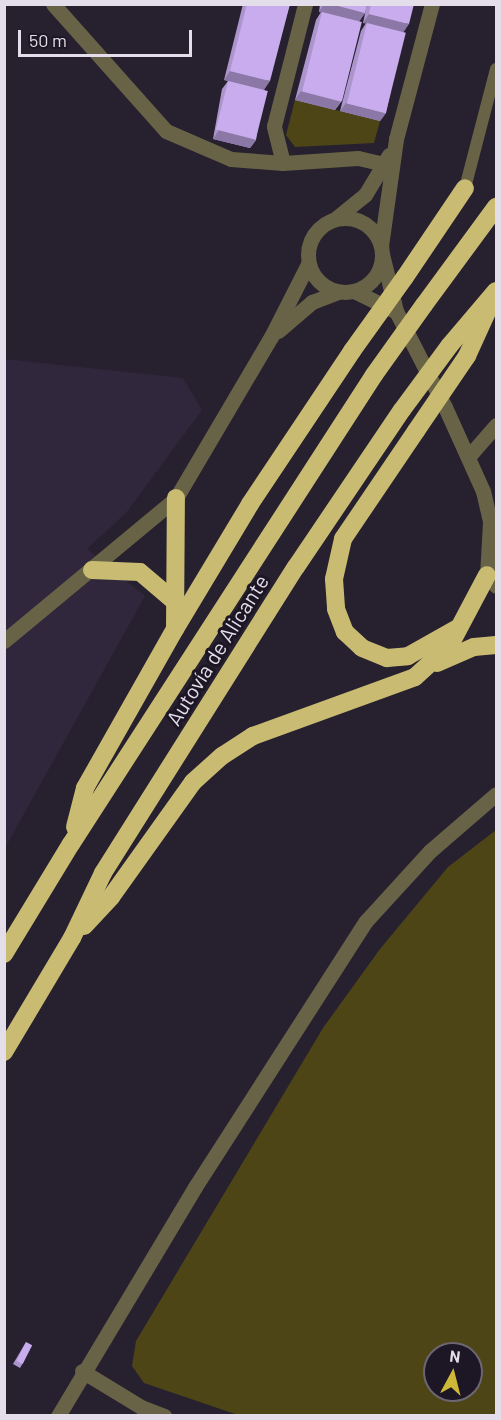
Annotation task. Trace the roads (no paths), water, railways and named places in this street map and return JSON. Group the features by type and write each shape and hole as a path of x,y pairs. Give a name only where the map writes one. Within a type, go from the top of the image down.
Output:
{"highway":[{"path":"70,844 85,788 175,629 250,504 465,188"},
{"name":"Autovía de Alicante","path":"4,954 70,844 374,375 496,207"},
{"path":"463,624 408,656 387,657 362,648 345,632 336,609 334,579 343,539 467,356 496,292"},
{"name":"Autovía de Alicante","path":"4,1052 72,938 103,873 296,567 402,410 450,345 496,292"},
{"path":"175,629 173,600 179,545 176,498"},
{"path":"92,570 140,572 173,600"},
{"path":"433,665 492,581"},
{"path":"72,938 111,897 193,782 222,756 254,736 383,691 474,647 496,645"}],"street":[{"path":"53,4 166,130 231,159 283,163 358,158 385,164"},
{"path":"283,163 274,126 305,4"},
{"path":"271,337 312,302 338,292 354,291 375,278 382,250 396,139 432,4"},
{"path":"338,292 319,282 308,264 307,252 315,231 335,219 365,195 385,164 396,139"},
{"path":"335,219 358,220 377,235 396,311 469,456 493,528 492,581"},
{"path":"4,641 176,498 271,337 308,264"},
{"path":"354,291 396,311"},
{"path":"469,456 496,425"},
{"path":"58,1416 82,1371 366,921 430,851 496,795"},
{"path":"82,1371 141,1407 164,1416"}],"lane":[{"path":"465,188 496,69"}]}
